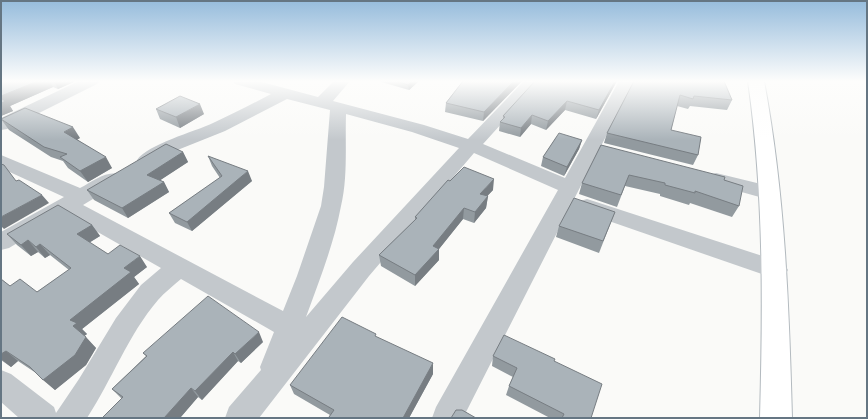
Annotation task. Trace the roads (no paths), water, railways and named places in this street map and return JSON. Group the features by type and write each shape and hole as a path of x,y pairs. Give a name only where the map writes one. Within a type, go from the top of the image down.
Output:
{"street":[{"path":"1,124 51,101"},
{"path":"1,242 164,149 219,126 271,101"},
{"path":"309,101 378,117 472,146 568,192 776,270"},
{"path":"268,384 309,276 331,206 334,187 329,106 332,101"},
{"path":"240,418 361,270 515,101"},
{"path":"447,418 568,192 599,149 619,101"},
{"path":"760,101 763,116 776,270 776,418"},
{"path":"1,161 73,201 179,267 290,327"},
{"path":"696,174 770,193"},
{"path":"69,418 89,389 138,306 150,292 179,267"},
{"path":"1,384 43,418"}]}
